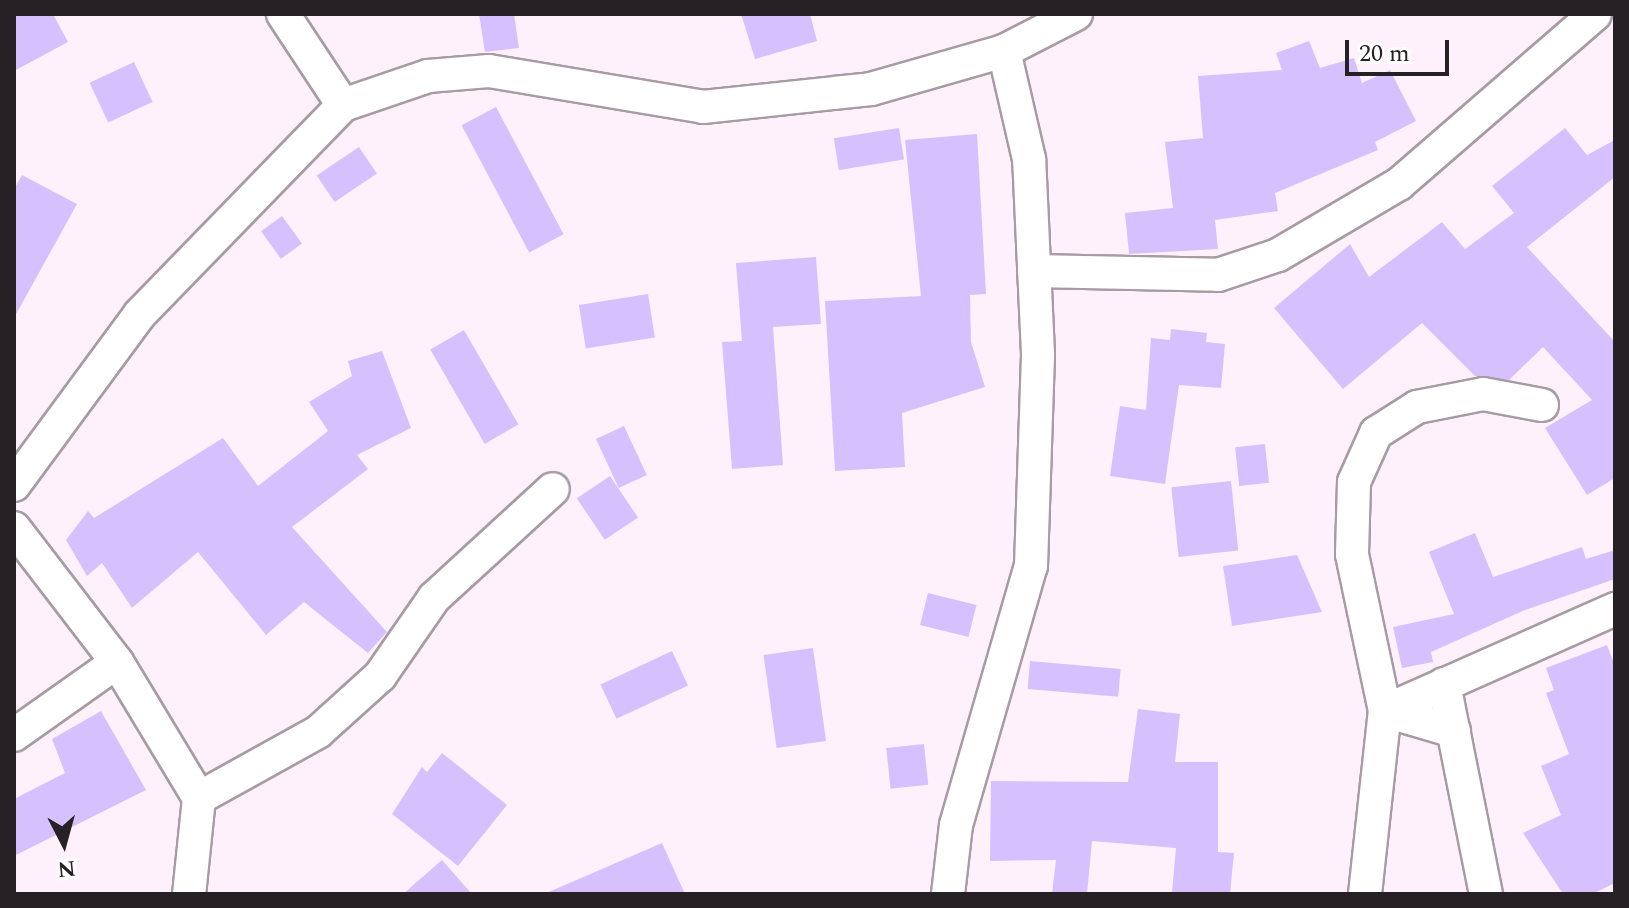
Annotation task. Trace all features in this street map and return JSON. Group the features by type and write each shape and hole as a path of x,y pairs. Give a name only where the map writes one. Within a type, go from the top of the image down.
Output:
{"street":[{"path":"283,14 343,105"},
{"path":"14,485 140,314 343,105 428,76 489,71 703,107 871,89 1004,51 1076,14"},
{"path":"1034,271 1218,275 1278,255 1399,184 1595,14"},
{"path":"948,894 956,825 1031,566 1034,271 1029,159 1004,51"},
{"path":"1365,894 1385,711 1352,554 1354,482 1376,433 1417,407 1483,394 1542,405"},
{"path":"199,798 318,732 380,676 434,598 553,489"},
{"path":"14,528 117,662 199,798 189,894"},
{"path":"1385,711 1615,609"},
{"path":"14,735 117,662"},
{"path":"1444,684 1486,894"},
{"path":"1385,711 1454,731"}],"building":[{"path":"14,14 53,14 68,42 14,71"},
{"path":"479,14 514,14 519,48 485,52"},
{"path":"741,14 810,14 817,41 755,59"},
{"path":"1309,41 1320,68 1354,58 1362,83 1390,70 1416,121 1375,142 1378,150 1275,193 1278,211 1215,220 1218,249 1129,254 1125,213 1173,208 1165,142 1203,138 1198,76 1282,70 1276,53"},
{"path":"134,62 153,102 108,123 90,83"},
{"path":"496,107 564,234 529,252 462,125"},
{"path":"899,128 904,160 839,170 834,138"},
{"path":"1565,128 1587,155 1615,140 1615,177 1527,247 1615,342 1615,478 1587,495 1545,428 1592,400 1543,347 1509,380 1475,376 1422,323 1343,389 1274,308 1350,244 1369,277 1442,222 1465,249 1514,213 1492,186"},
{"path":"977,134 986,294 970,295 971,342 985,387 902,413 905,467 835,471 825,301 921,296 905,140"},
{"path":"359,147 377,174 335,202 317,176"},
{"path":"22,175 77,204 14,318 14,189"},
{"path":"282,216 302,244 281,259 261,231"},
{"path":"816,257 821,324 773,327 783,465 732,469 722,342 742,341 736,263"},
{"path":"648,294 655,337 586,348 579,305"},
{"path":"1171,329 1207,333 1206,342 1225,344 1221,388 1179,385 1165,484 1110,476 1120,406 1146,410 1151,338 1170,340"},
{"path":"464,330 518,424 485,444 430,350"},
{"path":"382,351 411,428 357,455 368,469 292,527 387,632 368,653 304,602 266,635 198,552 132,608 102,563 87,576 66,540 88,511 94,518 223,438 258,486 328,431 309,402 352,376 348,361"},
{"path":"624,426 647,475 619,488 596,439"},
{"path":"1265,444 1269,483 1239,486 1235,447"},
{"path":"610,476 638,517 605,540 577,498"},
{"path":"1231,481 1238,551 1179,557 1171,487"},
{"path":"1475,533 1493,577 1582,547 1586,559 1615,550 1615,579 1525,610 1431,652 1433,662 1402,668 1393,627 1454,614 1429,552"},
{"path":"1297,555 1322,612 1232,626 1223,566"},
{"path":"928,593 977,605 969,637 920,625"},
{"path":"1607,645 1615,666 1615,883 1592,894 1563,894 1523,833 1561,815 1541,766 1569,754 1546,693 1554,690 1546,668"},
{"path":"813,648 826,741 777,748 763,655"},
{"path":"672,651 688,685 616,719 600,684"},
{"path":"1030,661 1121,669 1118,697 1028,689"},
{"path":"1138,709 1180,714 1175,762 1218,762 1218,852 1234,853 1230,894 1172,892 1176,848 1092,841 1087,894 1052,894 1056,860 990,861 991,781 1128,782"},
{"path":"101,711 146,790 14,856 14,799 65,773 52,739"},
{"path":"924,744 928,785 890,789 886,748"},
{"path":"442,753 507,805 458,866 392,814 422,767 427,772"},
{"path":"662,843 685,894 544,894"},
{"path":"442,860 472,894 403,894"}]}
